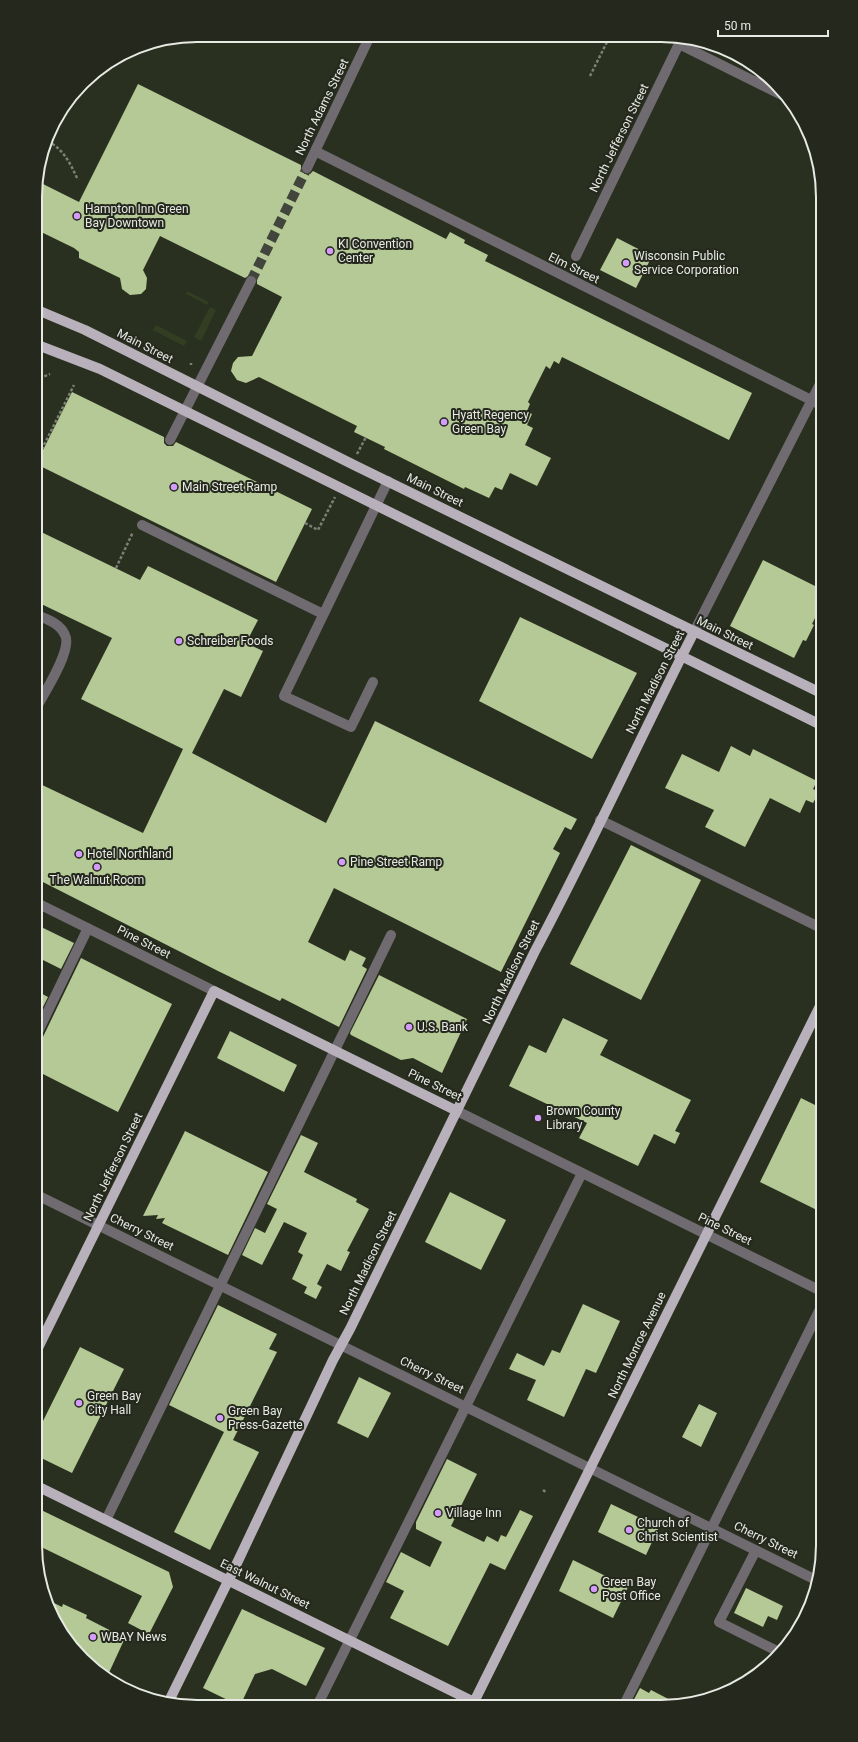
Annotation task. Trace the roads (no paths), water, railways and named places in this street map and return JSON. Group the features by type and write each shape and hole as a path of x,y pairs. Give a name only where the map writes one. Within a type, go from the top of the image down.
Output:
{"main road":[{"name":"Main Street","path":"42,312 79,327 388,482 694,632 816,688"},
{"path":"42,347 96,367 816,723"},
{"name":"North Madison Street","path":"171,1698 341,1344 350,1329 535,951 566,892 600,820 694,632"},
{"name":"Pine Street","path":"214,991 457,1111"},
{"name":"North Jefferson Street","path":"42,1340 214,991"},
{"name":"North Monroe Avenue","path":"478,1700 590,1468 816,1014"},
{"name":"East Walnut Street","path":"42,1488 466,1700"}],"street":[{"name":"North Adams Street","path":"307,168 367,42"},
{"name":"North Jefferson Street","path":"576,256 679,44 775,92"},
{"name":"Elm Street","path":"315,150 816,402"},
{"path":"170,440 251,281"},
{"name":"North Madison Street","path":"694,632 816,392"},
{"path":"373,682 351,727 284,696 388,482"},
{"path":"142,525 323,614"},
{"path":"42,617 58,625 66,635 68,644 64,656 42,697"},
{"path":"600,820 816,926"},
{"name":"Pine Street","path":"42,905 214,991"},
{"path":"42,1023 88,928"},
{"path":"106,1520 391,935"},
{"name":"Pine Street","path":"457,1111 816,1289"},
{"path":"320,1700 582,1173"},
{"name":"Cherry Street","path":"42,1198 813,1577"},
{"path":"627,1700 713,1529 816,1317"},
{"path":"756,1550 719,1622 775,1650"}],"tunnel":[{"path":"251,281 307,168"}],"place":[{"name":"Hampton Inn Green Bay Downtown","path":"77,216"},
{"name":"KI Convention Center","path":"330,251"},
{"name":"Wisconsin Public Service Corporation","path":"626,263"},
{"name":"Hyatt Regency Green Bay","path":"444,422"},
{"name":"Main Street Ramp","path":"174,487"},
{"name":"Schreiber Foods","path":"179,641"},
{"name":"Hotel Northland","path":"79,854"},
{"name":"Pine Street Ramp","path":"342,862"},
{"name":"The Walnut Room","path":"97,867"},
{"name":"U.S. Bank","path":"409,1027"},
{"name":"Brown County Library","path":"538,1118"},
{"name":"Green Bay City Hall","path":"79,1403"},
{"name":"Green Bay Press-Gazette","path":"220,1418"},
{"name":"Village Inn","path":"438,1513"},
{"name":"Church of Christ Scientist","path":"629,1530"},
{"name":"Green Bay Post Office","path":"594,1589"},
{"name":"WBAY News","path":"93,1637"}]}
